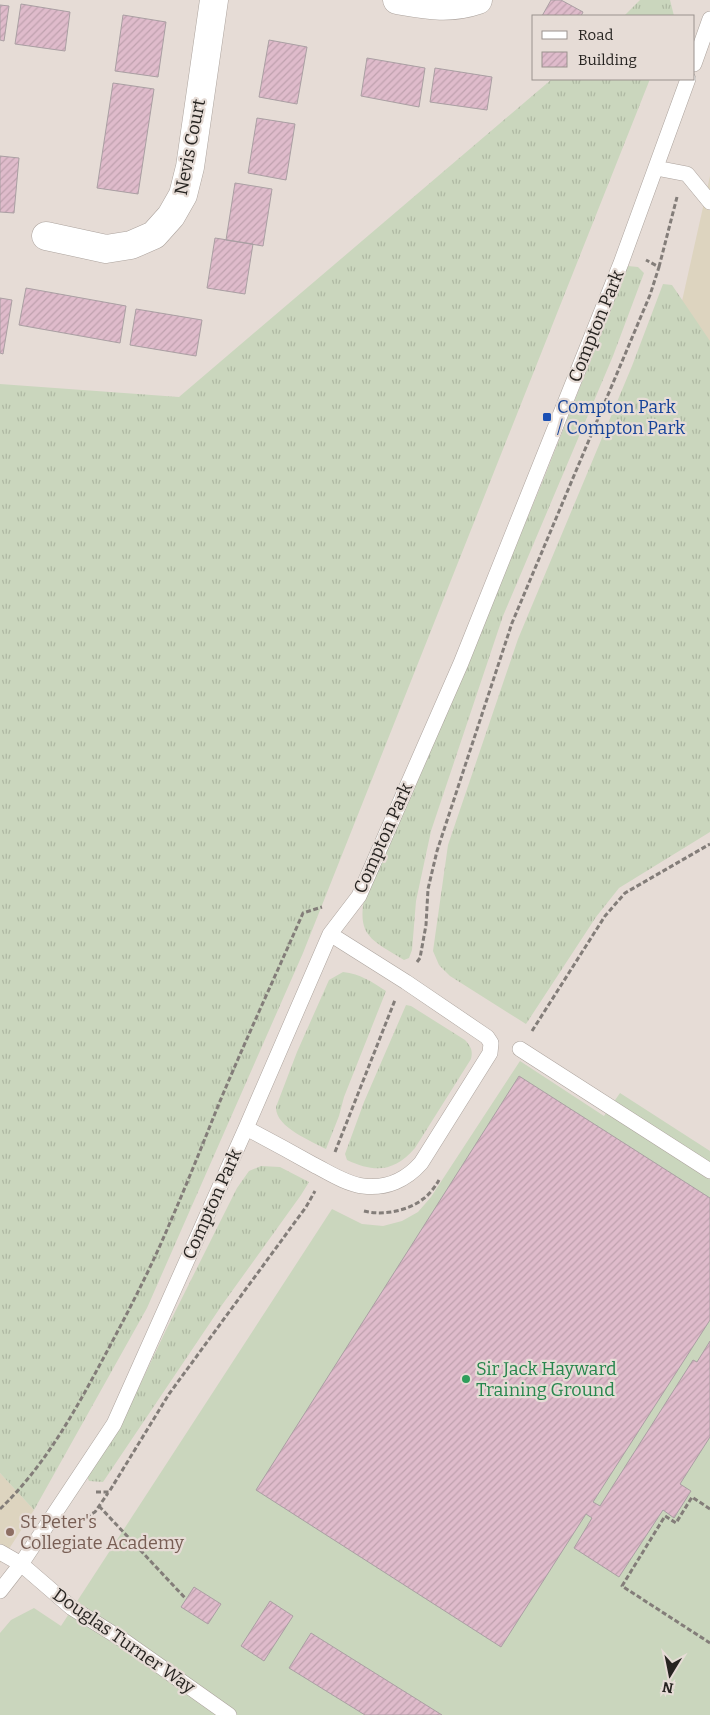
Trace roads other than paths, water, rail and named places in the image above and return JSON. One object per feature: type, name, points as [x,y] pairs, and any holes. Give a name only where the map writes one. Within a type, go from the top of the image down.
[{"type":"street","name":"Nevis Court","points":[[46,236],[106,249],[131,245],[154,235],[171,216],[183,195],[190,166],[214,0]]},
{"type":"street","points":[[396,0],[435,7],[462,6],[478,0]]},
{"type":"lane","points":[[695,61],[710,19]]},
{"type":"lane","name":"Compton Park","points":[[0,1591],[21,1564],[114,1424],[330,934],[359,896],[461,663],[626,250],[688,80]]},
{"type":"lane","points":[[656,168],[687,174],[710,202]]},
{"type":"lane","points":[[246,1128],[326,1171],[353,1183],[362,1186],[379,1186],[394,1183],[411,1174],[421,1164],[490,1053],[491,1043],[487,1037],[406,982],[330,934]]},
{"type":"lane","points":[[520,1049],[710,1171]]},
{"type":"lane","name":"Douglas Turner Way","points":[[0,1552],[21,1564],[72,1608],[123,1640],[229,1715]]},
{"type":"place","name":"Compton Park / Compton Park","points":[[547,417]]},
{"type":"place","name":"Sir Jack Hayward Training Ground","points":[[466,1379]]},
{"type":"place","name":"St Peter's Collegiate Academy","points":[[10,1532]]}]
